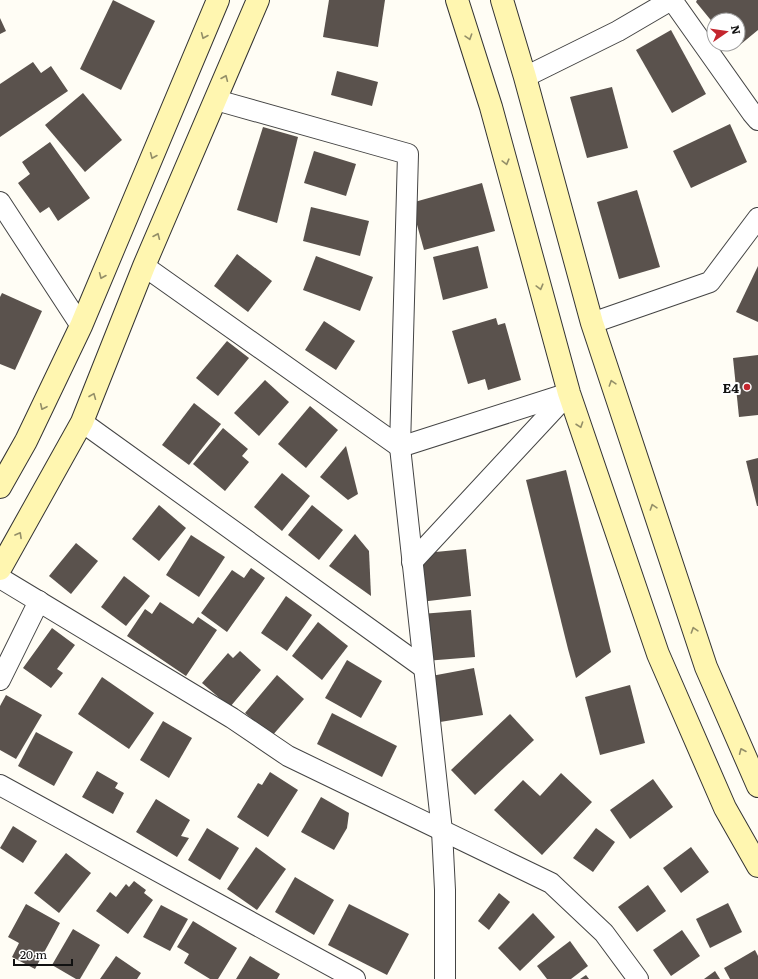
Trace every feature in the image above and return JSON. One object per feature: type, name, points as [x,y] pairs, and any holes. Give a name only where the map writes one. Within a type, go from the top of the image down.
[{"type":"main road","points":[[0,487],[26,441],[81,326],[218,0]]},
{"type":"main road","points":[[0,569],[82,422],[144,266],[258,0]]},
{"type":"main road","points":[[457,0],[491,107],[569,393],[658,654],[725,808],[758,866]]},
{"type":"main road","points":[[502,0],[525,77],[592,324],[706,667],[758,786]]},
{"type":"street","points":[[525,77],[618,31],[672,0],[758,120]]},
{"type":"street","points":[[216,100],[408,154],[400,446],[442,831],[445,890],[446,979]]},
{"type":"street","points":[[0,202],[81,326]]},
{"type":"street","points":[[592,324],[710,282],[758,218]]},
{"type":"street","points":[[144,266],[400,446]]},
{"type":"street","points":[[400,446],[569,393]]},
{"type":"street","points":[[412,562],[569,393]]},
{"type":"street","points":[[82,422],[424,668]]},
{"type":"street","points":[[0,578],[232,718],[288,756],[551,883],[604,933],[638,979]]},
{"type":"street","points":[[0,680],[39,601]]},
{"type":"street","points":[[0,785],[355,979]]},
{"type":"building","points":[[113,0],[155,21],[121,90],[80,69]]},
{"type":"building","points":[[329,0],[385,0],[378,47],[323,37]]},
{"type":"building","points":[[697,0],[758,0],[758,30],[746,40],[746,12],[706,12],[706,14],[696,2]]},
{"type":"building","points":[[0,18],[6,31],[0,34]]},
{"type":"building","points":[[671,30],[706,94],[672,113],[636,50]]},
{"type":"building","points":[[33,62],[41,73],[51,66],[68,91],[0,137],[0,84]]},
{"type":"building","points":[[337,71],[378,82],[372,106],[331,95]]},
{"type":"building","points":[[612,87],[628,148],[587,158],[570,97]]},
{"type":"building","points":[[83,93],[122,140],[85,172],[45,125]]},
{"type":"building","points":[[730,124],[747,162],[691,188],[673,151]]},
{"type":"building","points":[[263,127],[298,137],[277,223],[237,210]]},
{"type":"building","points":[[50,142],[90,198],[58,221],[49,207],[40,213],[18,183],[30,174],[22,162]]},
{"type":"building","points":[[314,151],[356,164],[346,196],[304,183]]},
{"type":"building","points":[[482,183],[495,231],[424,250],[411,203]]},
{"type":"building","points":[[637,190],[660,267],[619,279],[597,202]]},
{"type":"building","points":[[311,207],[369,221],[360,256],[303,241]]},
{"type":"building","points":[[478,246],[488,288],[443,300],[433,257]]},
{"type":"building","points":[[237,254],[272,281],[248,312],[214,286]]},
{"type":"building","points":[[316,256],[373,277],[360,311],[303,290]]},
{"type":"building","points":[[758,266],[758,322],[736,312]]},
{"type":"building","points":[[2,293],[42,311],[15,370],[0,364],[0,297]]},
{"type":"building","points":[[496,318],[498,325],[505,323],[521,380],[488,390],[485,379],[468,384],[452,331]]},
{"type":"building","points":[[324,321],[355,341],[336,370],[305,350]]},
{"type":"building","points":[[227,341],[249,358],[218,396],[196,378]]},
{"type":"building","name":"E4","points":[[758,355],[758,415],[739,417],[733,358]]},
{"type":"building","points":[[265,380],[289,402],[259,436],[234,413]]},
{"type":"building","points":[[194,403],[221,424],[189,465],[162,445]]},
{"type":"building","points":[[310,406],[338,430],[306,468],[278,444]]},
{"type":"building","points":[[223,428],[248,449],[242,456],[249,462],[225,491],[193,464]]},
{"type":"building","points":[[346,446],[358,494],[348,500],[320,477]]},
{"type":"building","points":[[758,458],[758,506],[757,506],[746,461]]},
{"type":"building","points":[[566,470],[611,652],[576,678],[526,480]]},
{"type":"building","points":[[282,473],[310,496],[282,531],[254,507]]},
{"type":"building","points":[[159,505],[186,528],[159,561],[132,539]]},
{"type":"building","points":[[312,505],[343,530],[319,560],[288,535]]},
{"type":"building","points":[[355,534],[369,551],[371,596],[329,566]]},
{"type":"building","points":[[191,535],[225,557],[199,597],[166,575]]},
{"type":"building","points":[[76,543],[98,561],[71,594],[49,576]]},
{"type":"building","points":[[466,549],[471,596],[420,602],[415,554]]},
{"type":"building","points":[[251,568],[265,578],[227,632],[201,613],[232,570],[244,578]]},
{"type":"building","points":[[124,576],[150,596],[126,626],[101,607]]},
{"type":"building","points":[[286,596],[312,615],[287,651],[261,633]]},
{"type":"building","points":[[160,602],[193,624],[198,617],[217,630],[186,676],[127,636],[145,609],[152,614]]},
{"type":"building","points":[[471,610],[475,657],[425,661],[421,614]]},
{"type":"building","points":[[318,622],[348,646],[322,680],[292,656]]},
{"type":"building","points":[[52,628],[75,645],[57,669],[63,673],[51,688],[23,668]]},
{"type":"building","points":[[240,651],[261,670],[230,707],[202,683],[228,653],[233,658]]},
{"type":"building","points":[[347,660],[382,681],[361,718],[325,698]]},
{"type":"building","points":[[474,668],[483,715],[434,723],[426,677]]},
{"type":"building","points":[[277,675],[304,699],[272,736],[245,713]]},
{"type":"building","points":[[102,677],[154,713],[129,749],[78,714]]},
{"type":"building","points":[[630,685],[645,743],[600,755],[585,697]]},
{"type":"building","points":[[6,695],[42,715],[16,759],[0,750],[0,706]]},
{"type":"building","points":[[332,713],[397,746],[382,777],[317,744]]},
{"type":"building","points":[[510,714],[534,740],[475,795],[451,770]]},
{"type":"building","points":[[163,721],[192,738],[169,778],[140,760]]},
{"type":"building","points":[[36,732],[73,752],[54,786],[18,766]]},
{"type":"building","points":[[97,771],[118,783],[115,788],[124,793],[113,814],[82,797]]},
{"type":"building","points":[[270,772],[298,790],[268,837],[237,817],[258,783],[262,785]]},
{"type":"building","points":[[561,773],[592,802],[542,855],[494,810],[523,780],[540,796]]},
{"type":"building","points":[[653,779],[673,807],[630,839],[610,810]]},
{"type":"building","points":[[321,797],[349,813],[347,828],[334,850],[301,832]]},
{"type":"building","points":[[156,799],[190,820],[181,836],[189,838],[177,857],[136,832]]},
{"type":"building","points":[[13,826],[37,841],[23,863],[0,848]]},
{"type":"building","points":[[207,828],[239,848],[220,880],[188,860]]},
{"type":"building","points":[[596,828],[615,842],[593,872],[573,858]]},
{"type":"building","points":[[256,847],[286,869],[257,910],[227,889]]},
{"type":"building","points":[[691,847],[709,872],[681,893],[663,868]]},
{"type":"building","points":[[66,853],[91,873],[59,913],[34,893]]},
{"type":"building","points":[[295,877],[334,900],[314,935],[275,912]]},
{"type":"building","points":[[134,881],[146,890],[144,893],[153,900],[128,934],[96,911],[110,892],[116,897],[126,884],[129,887]]},
{"type":"building","points":[[648,885],[666,911],[637,932],[618,907]]},
{"type":"building","points":[[499,893],[510,902],[489,930],[478,921]]},
{"type":"building","points":[[728,903],[742,932],[710,948],[696,919]]},
{"type":"building","points":[[26,904],[60,923],[35,969],[12,957],[19,943],[8,937]]},
{"type":"building","points":[[349,904],[409,934],[387,975],[328,945]]},
{"type":"building","points":[[161,905],[188,919],[170,951],[143,937]]},
{"type":"building","points":[[533,913],[555,937],[520,971],[498,948]]},
{"type":"building","points":[[193,921],[237,948],[218,979],[210,979],[184,963],[189,954],[177,947]]},
{"type":"building","points":[[73,929],[100,945],[80,979],[76,979],[52,965]]},
{"type":"building","points":[[682,930],[700,956],[671,976],[653,950]]},
{"type":"building","points":[[570,941],[588,966],[571,979],[547,979],[537,966]]},
{"type":"building","points":[[755,950],[758,956],[758,979],[730,979],[724,968]]},
{"type":"building","points":[[116,956],[141,973],[137,979],[100,979]]},
{"type":"building","points":[[250,956],[280,974],[277,979],[236,979]]},
{"type":"building","points":[[715,971],[720,979],[704,979]]},
{"type":"building","points":[[586,975],[589,979],[580,979]]},
{"type":"place","name":"E4","points":[[747,387]]}]
